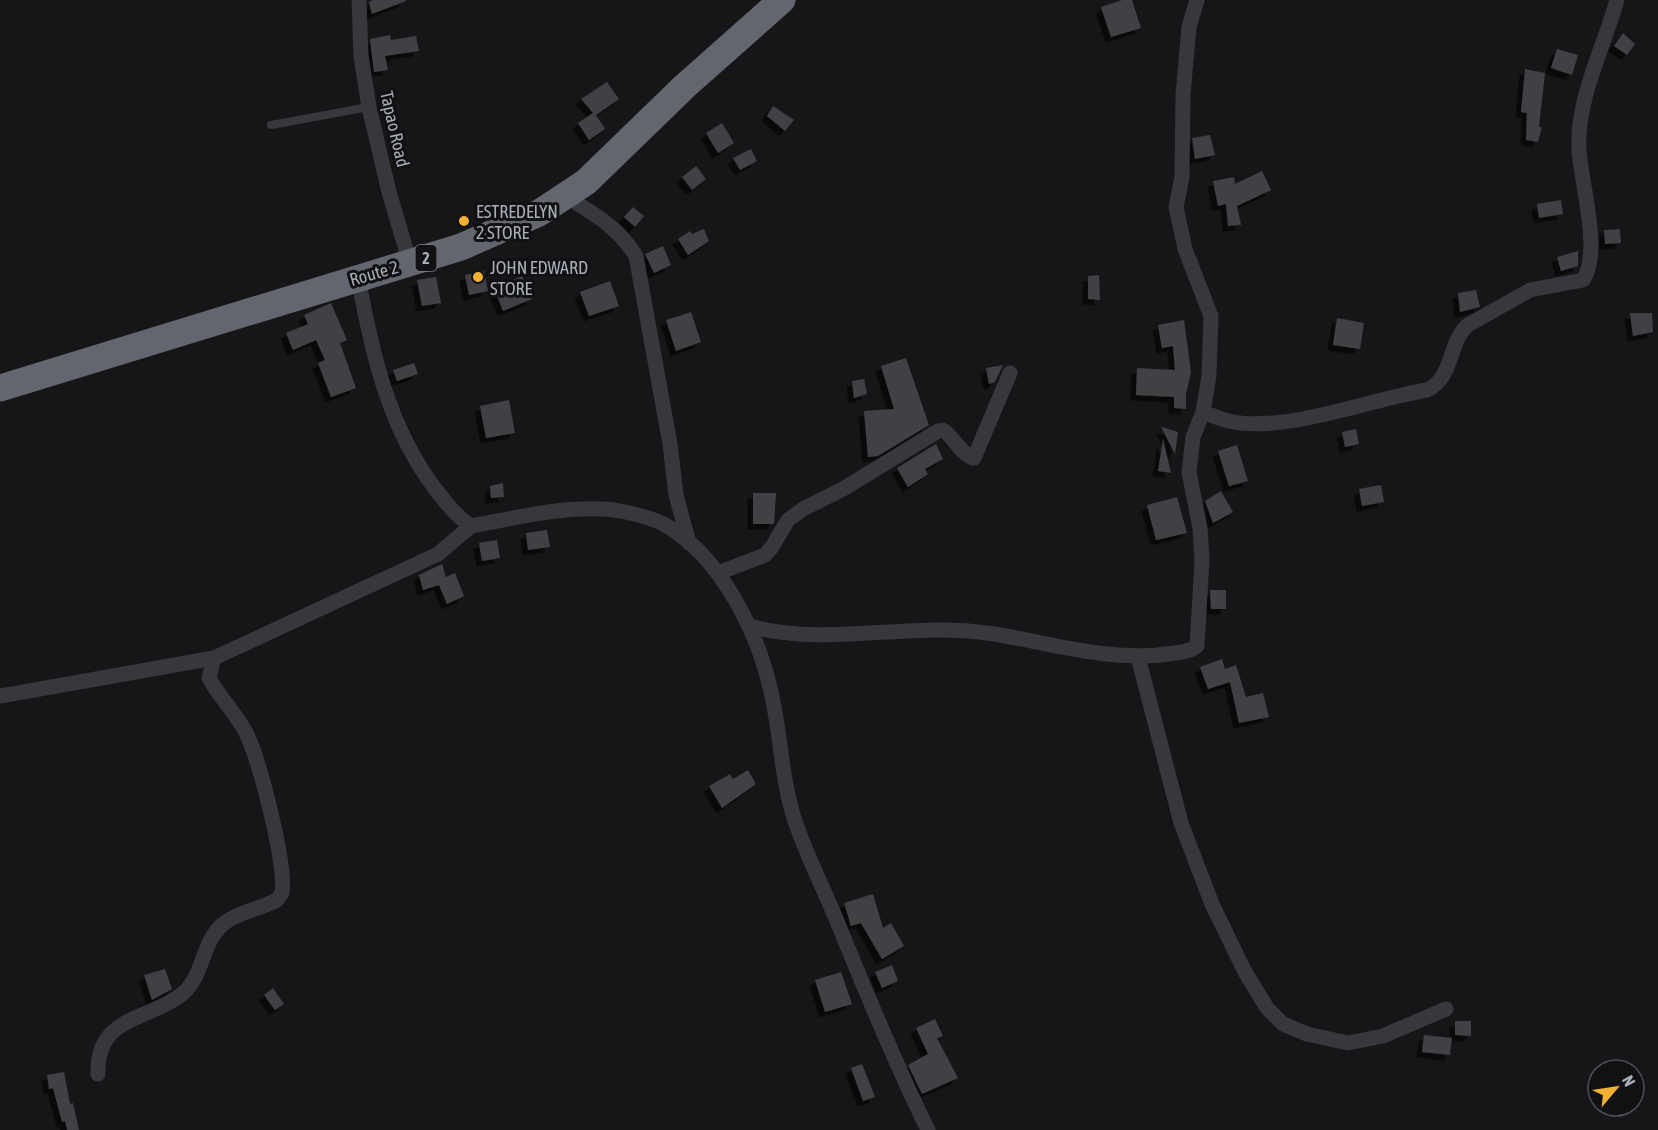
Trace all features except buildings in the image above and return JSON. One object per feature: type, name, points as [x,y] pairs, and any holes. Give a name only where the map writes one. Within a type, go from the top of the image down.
[{"type":"highway","name":"Route 2","points":[[0,388],[410,263],[496,233],[539,213],[565,196],[617,154],[685,86],[782,0]]},
{"type":"street","name":"Tapao Road","points":[[359,0],[361,56],[369,107],[389,192],[410,263]]},
{"type":"street","points":[[749,626],[776,633],[811,636],[930,628],[982,632],[1104,656],[1138,657],[1193,649],[1198,643],[1202,560],[1200,528],[1189,472],[1193,437],[1203,412],[1209,376],[1211,316],[1185,249],[1176,207],[1182,177],[1183,94],[1189,27],[1197,0]]},
{"type":"street","points":[[1203,412],[1229,422],[1251,424],[1304,419],[1427,390],[1443,377],[1461,330],[1468,324],[1530,290],[1583,280],[1590,271],[1591,250],[1579,148],[1587,88],[1617,0]]},
{"type":"street","points":[[565,196],[612,225],[625,237],[636,256],[666,422],[676,495],[689,543]]},
{"type":"street","points":[[358,277],[372,351],[395,420],[423,472],[457,516],[471,526]]},
{"type":"street","points":[[718,573],[765,555],[788,520],[803,508],[843,489],[939,431],[946,432],[954,438],[964,453],[974,458],[1010,372]]},
{"type":"street","points":[[0,696],[214,658],[438,554],[471,526],[527,515],[606,510],[665,525],[689,543],[718,573],[749,626],[771,691],[785,785],[795,821],[876,1018],[928,1130]]},
{"type":"street","points":[[1138,657],[1181,822],[1212,904],[1245,972],[1267,1008],[1283,1024],[1307,1034],[1348,1043],[1383,1036],[1446,1009]]},
{"type":"street","points":[[98,1074],[98,1059],[107,1037],[136,1016],[180,996],[197,975],[207,946],[221,925],[264,907],[277,900],[282,893],[274,827],[259,770],[245,732],[209,678],[209,669],[214,658]]},
{"type":"lane","points":[[271,125],[369,107]]},
{"type":"place","name":"ESTREDELYN 2 STORE","points":[[464,221]]},
{"type":"place","name":"JOHN EDWARD STORE","points":[[478,277]]}]
